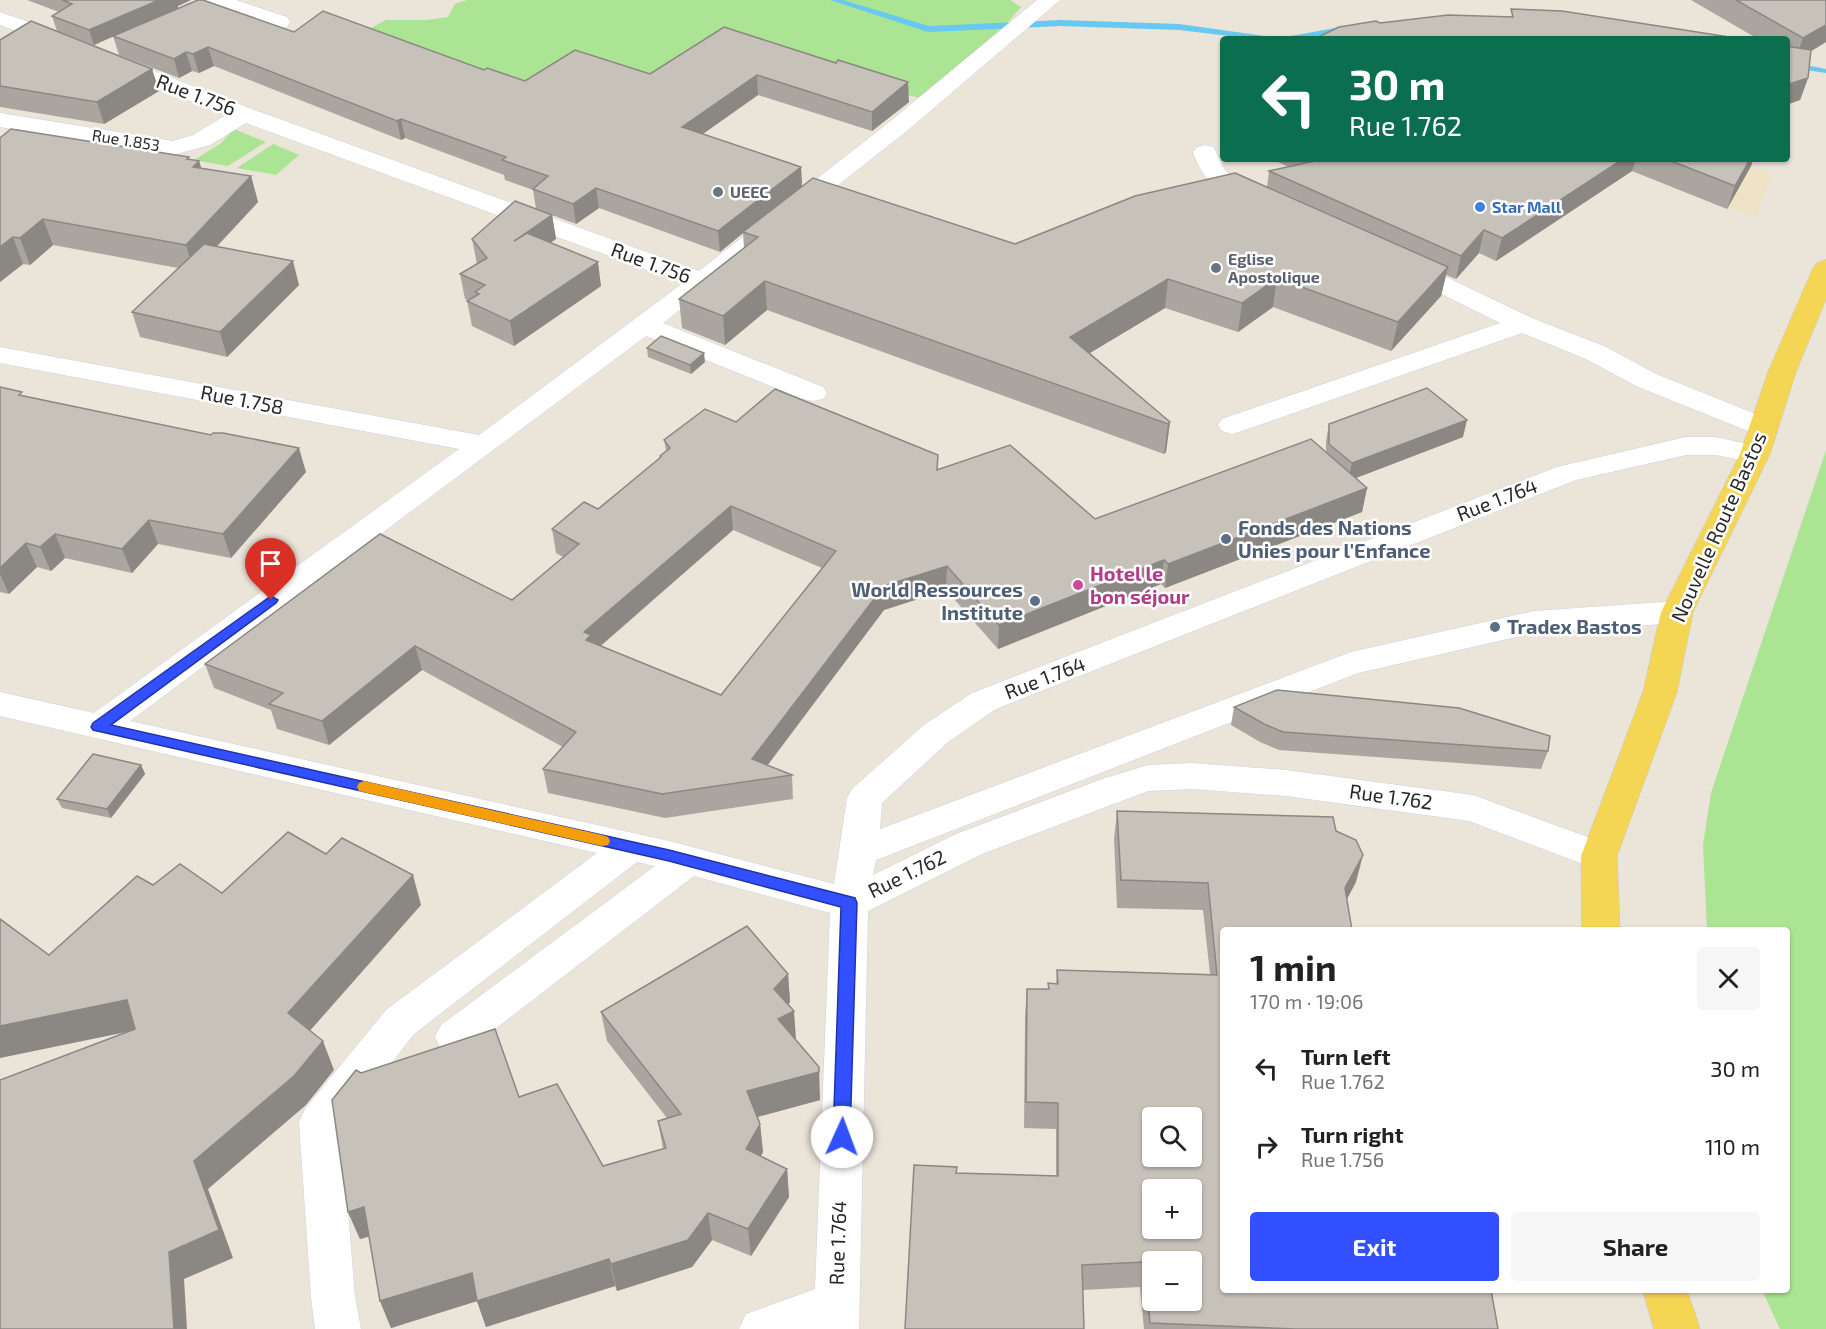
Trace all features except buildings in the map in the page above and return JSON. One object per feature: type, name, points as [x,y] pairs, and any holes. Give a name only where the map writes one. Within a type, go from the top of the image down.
[{"type":"main road","name":"Nouvelle Route Bastos","points":[[1601,927],[1599,856],[1660,692],[1677,612],[1759,440],[1782,372],[1826,268]]},
{"type":"main road","points":[[1666,1293],[1677,1329]]},
{"type":"street","points":[[702,281],[900,125],[1050,0]]},
{"type":"street","points":[[154,28],[204,6],[221,2],[279,22]]},
{"type":"street","name":"Rue 1.756","points":[[0,18],[244,114],[702,281]]},
{"type":"street","points":[[89,53],[124,42]]},
{"type":"street","name":"Rue 1.853","points":[[0,120],[173,148],[189,147],[200,142],[244,114]]},
{"type":"street","points":[[1205,152],[1209,166],[1231,190],[1273,208]]},
{"type":"street","points":[[1377,254],[1523,324],[1596,353],[1759,440]]},
{"type":"street","name":"Rue 1.756","points":[[98,727],[484,445],[702,281]]},
{"type":"street","points":[[1232,425],[1523,324]]},
{"type":"street","points":[[643,325],[813,393]]},
{"type":"street","name":"Rue 1.758","points":[[0,355],[484,445]]},
{"type":"street","name":"Rue 1.764","points":[[836,1316],[849,903],[859,852],[865,798],[940,729],[960,714],[984,701],[1567,472],[1686,446],[1716,446],[1759,440]]},
{"type":"street","points":[[859,852],[1351,663],[1534,622],[1677,612]]},
{"type":"street","name":"Rue 1.762","points":[[0,704],[631,847],[849,903],[969,844],[1148,777],[1192,776],[1286,783],[1473,808],[1599,856]]},
{"type":"street","points":[[338,1329],[333,1297],[320,1122],[400,1022],[631,847]]},
{"type":"street","points":[[455,1037],[687,861]]},
{"type":"street","points":[[762,1329],[836,1316]]},
{"type":"shaded area","points":[[1610,162],[1754,162],[1751,167],[1773,173],[1755,216],[1715,204]]},
{"type":"green space","points":[[467,0],[1010,0],[1021,7],[978,57],[919,98],[826,72],[675,75],[529,96],[356,36],[386,20],[426,20],[448,17],[455,4]]},
{"type":"green space","points":[[234,129],[266,142],[228,166],[194,160],[220,144]]},
{"type":"green space","points":[[273,144],[299,155],[276,175],[237,168]]},
{"type":"green space","points":[[1826,450],[1826,1329],[1780,1329],[1763,1293],[1790,1293],[1790,927],[1707,927],[1703,845],[1711,793]]},
{"type":"waterway","points":[[834,0],[928,29],[1061,23],[1179,27],[1252,36]]},
{"type":"waterway","points":[[1302,36],[1346,29]]},
{"type":"waterway","points":[[1790,65],[1823,71]]},
{"type":"slow traffic","points":[[364,787],[602,841]]},
{"type":"place","name":"UEEC","points":[[718,192]]},
{"type":"place","name":"Star Mall","points":[[1480,207]]},
{"type":"place","name":"Eglise Apostolique","points":[[1216,268]]},
{"type":"place","name":"Fonds des Nations Unies pour l'Enfance","points":[[1226,539]]},
{"type":"place","name":"Hotel le bon séjour","points":[[1078,585]]},
{"type":"place","name":"World Ressources Institute","points":[[1035,601]]},
{"type":"place","name":"Tradex Bastos","points":[[1495,627]]},
{"type":"route","points":[[271,600],[98,727],[669,855],[849,903],[842,1137]]}]
